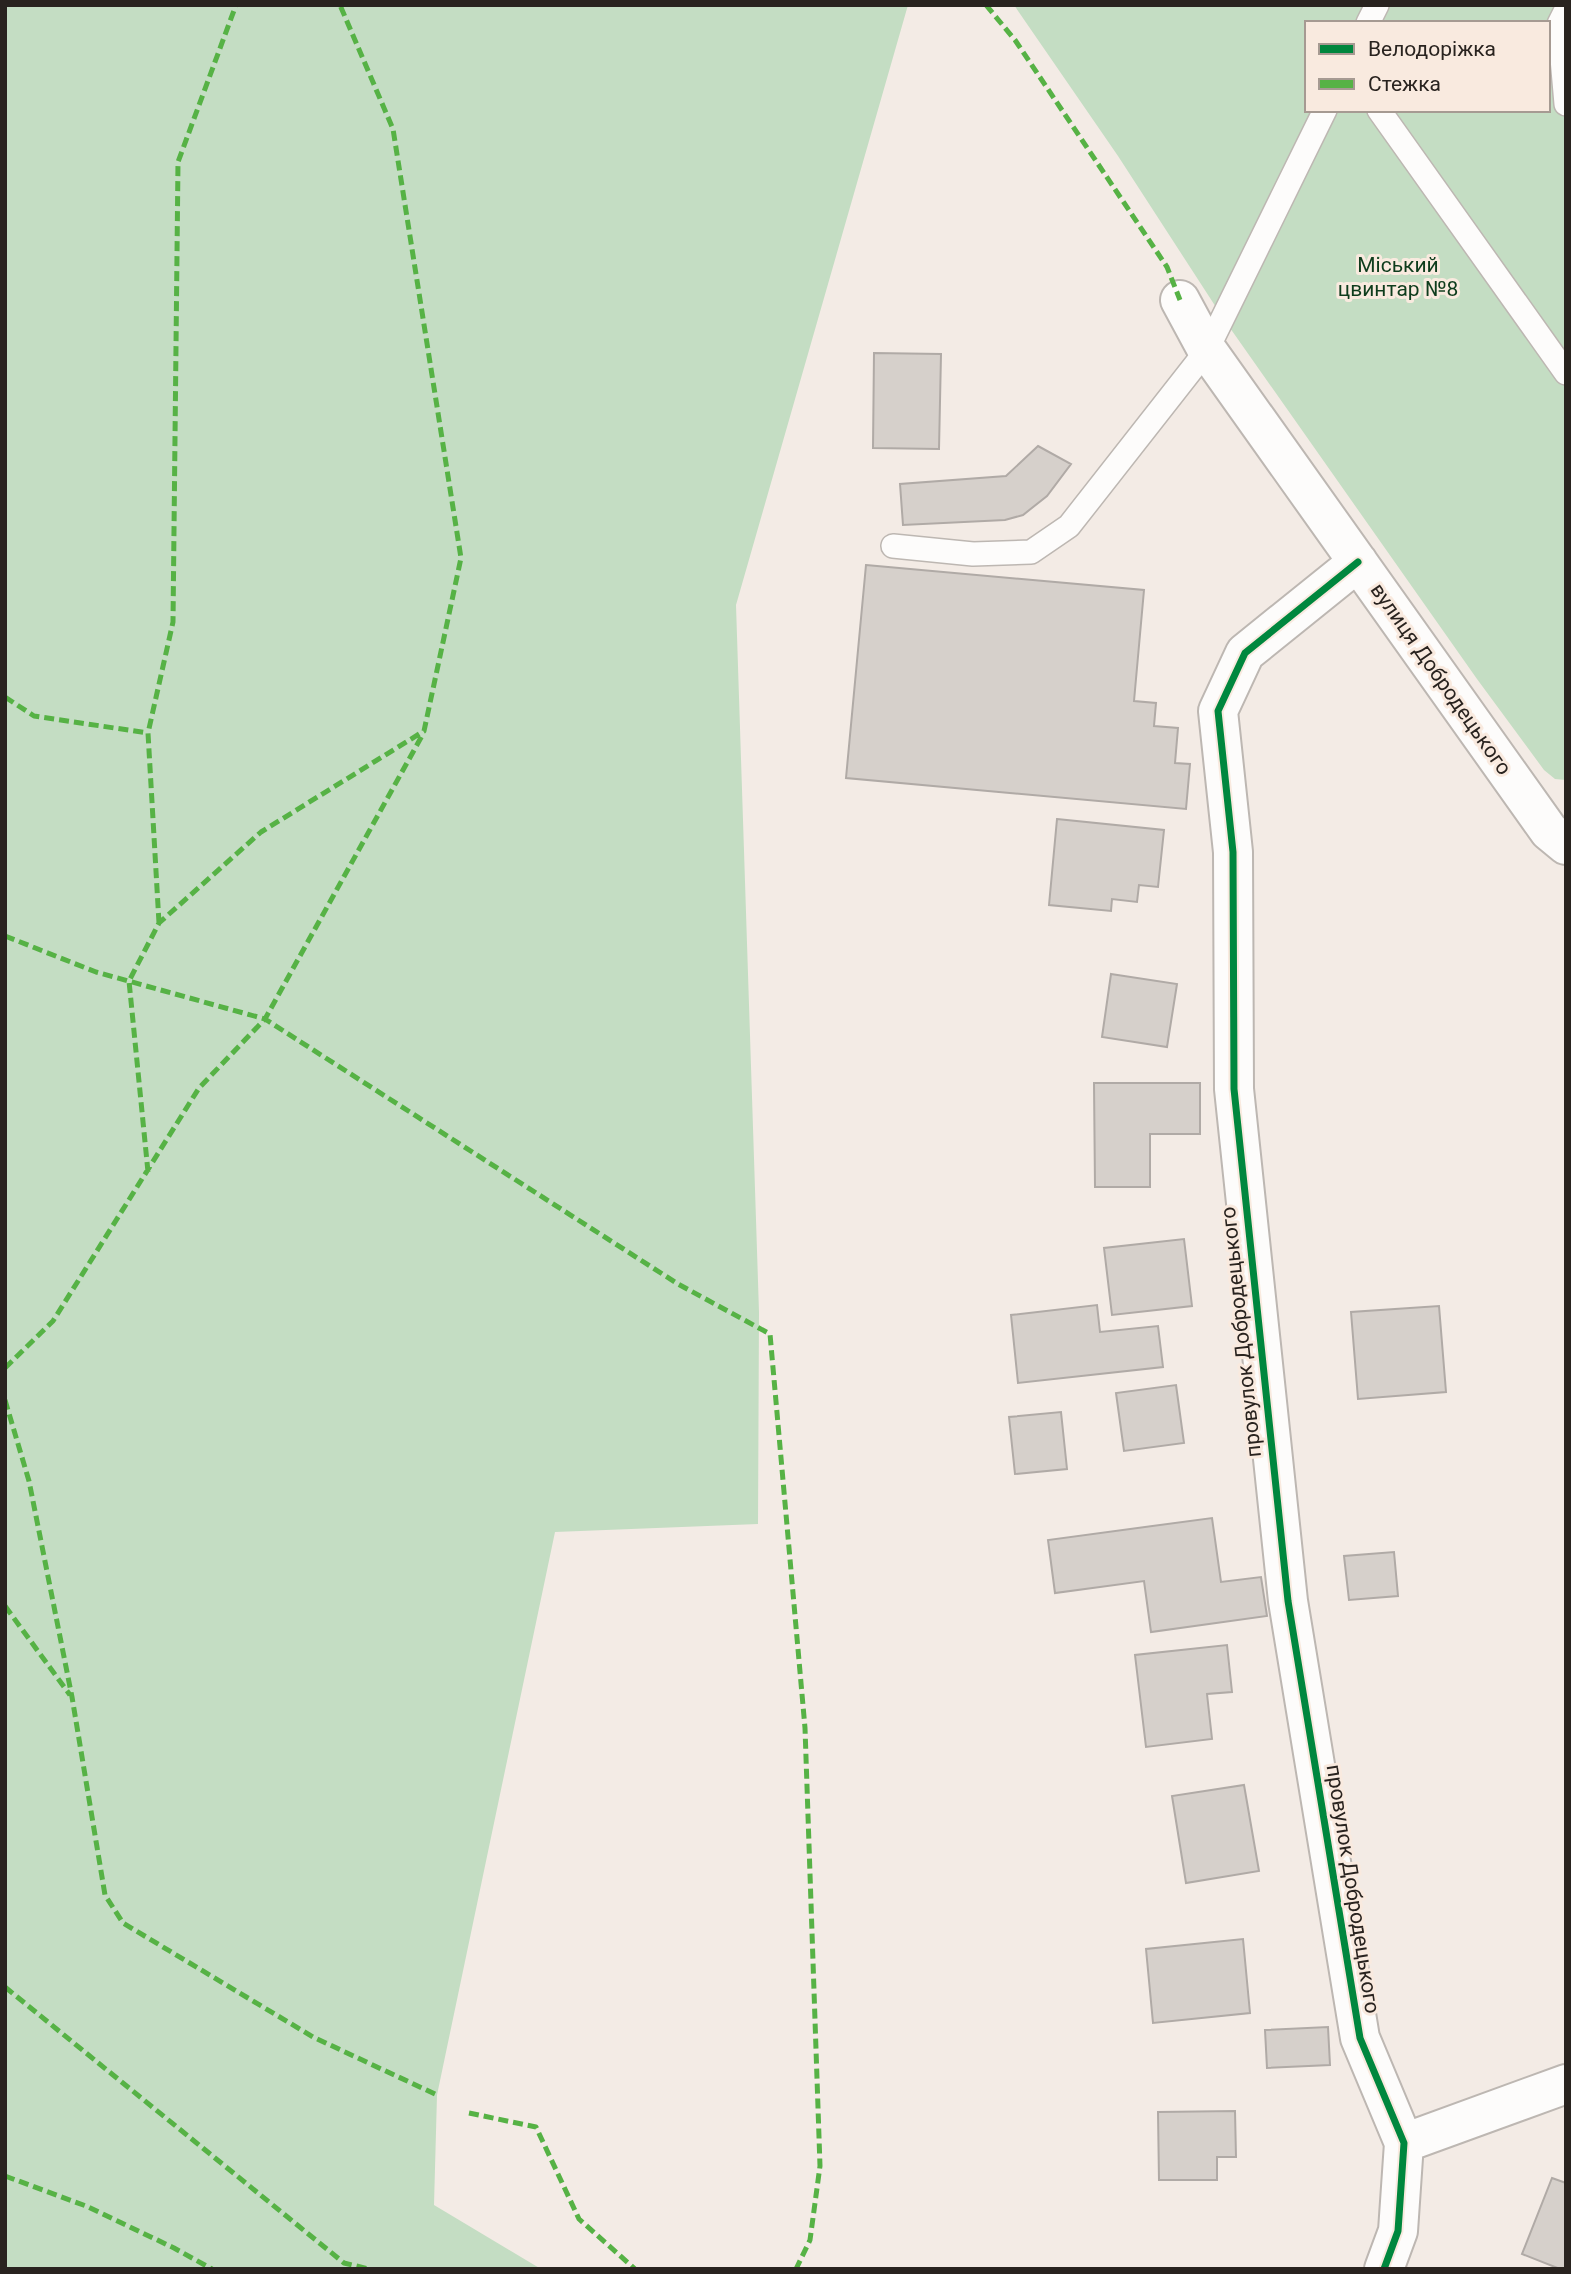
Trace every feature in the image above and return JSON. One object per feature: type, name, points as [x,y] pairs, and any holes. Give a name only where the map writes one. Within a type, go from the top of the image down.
[{"type":"street","name":"вулиця Добродецького","points":[[1181,300],[1207,350],[1358,562],[1560,831]]},
{"type":"street","name":"провулок Добродецького","points":[[1358,562],[1245,653],[1218,711],[1233,852],[1234,1089],[1288,1601],[1360,2038],[1404,2143]]},
{"type":"street","points":[[1384,2269],[1398,2231],[1404,2143],[1566,2084]]},
{"type":"lane","points":[[1369,21],[1377,5]]},
{"type":"lane","points":[[1566,10],[1559,24],[1566,104]]},
{"type":"lane","points":[[893,546],[973,554],[1031,552],[1069,526],[1207,350],[1324,112]]},
{"type":"lane","points":[[1380,112],[1566,373]]},
{"type":"green space","points":[[5,5],[908,5],[736,605],[759,1312],[758,1524],[555,1532],[437,2095],[434,2205],[541,2269],[5,2269]]},
{"type":"green space","name":"Міський цвинтар №8","points":[[1014,5],[1566,5],[1566,780],[1555,779],[1544,770],[1223,318],[1118,156]]},
{"type":"building","points":[[874,353],[941,354],[939,449],[873,448]]},
{"type":"building","points":[[1038,446],[1071,464],[1047,496],[1023,515],[1005,520],[903,525],[900,484],[1006,476]]},
{"type":"building","points":[[866,565],[1144,590],[1134,701],[1156,703],[1154,726],[1178,728],[1175,763],[1190,764],[1186,809],[846,778]]},
{"type":"building","points":[[1057,819],[1164,830],[1158,887],[1139,885],[1137,902],[1112,899],[1111,911],[1049,905]]},
{"type":"building","points":[[1111,974],[1177,984],[1167,1047],[1102,1037]]},
{"type":"building","points":[[1094,1083],[1200,1083],[1200,1134],[1150,1134],[1150,1187],[1095,1187]]},
{"type":"building","points":[[1184,1239],[1192,1306],[1112,1315],[1104,1248]]},
{"type":"building","points":[[1097,1305],[1100,1332],[1158,1326],[1163,1367],[1018,1383],[1011,1315]]},
{"type":"building","points":[[1439,1306],[1446,1392],[1358,1399],[1351,1312]]},
{"type":"building","points":[[1176,1385],[1184,1443],[1124,1451],[1116,1393]]},
{"type":"building","points":[[1061,1412],[1067,1469],[1015,1474],[1009,1417]]},
{"type":"building","points":[[1212,1518],[1221,1582],[1261,1577],[1267,1616],[1151,1632],[1144,1581],[1055,1593],[1048,1540]]},
{"type":"building","points":[[1394,1552],[1398,1596],[1349,1600],[1344,1556]]},
{"type":"building","points":[[1227,1645],[1232,1692],[1207,1694],[1212,1739],[1146,1747],[1135,1655]]},
{"type":"building","points":[[1244,1785],[1259,1871],[1186,1883],[1172,1796]]},
{"type":"building","points":[[1243,1939],[1250,2013],[1153,2023],[1146,1949]]},
{"type":"building","points":[[1328,2027],[1330,2065],[1267,2068],[1265,2030]]},
{"type":"building","points":[[1235,2111],[1236,2157],[1217,2157],[1217,2180],[1159,2180],[1158,2112]]},
{"type":"building","points":[[1552,2178],[1566,2183],[1566,2269],[1522,2254]]},
{"type":"marked path","points":[[159,923],[148,733],[173,622],[178,162],[236,5]]},
{"type":"marked path","points":[[148,1172],[129,981],[159,923],[261,832],[424,731],[461,558],[393,129],[340,5]]},
{"type":"marked path","points":[[986,5],[1015,40],[1167,267],[1180,300]]},
{"type":"marked path","points":[[5,697],[34,716],[148,733]]},
{"type":"marked path","points":[[5,1368],[53,1321],[199,1088],[265,1019],[423,734]]},
{"type":"marked path","points":[[5,936],[96,972],[265,1019],[678,1284],[770,1334],[805,1728],[820,2166],[810,2240],[796,2269]]},
{"type":"marked path","points":[[5,1400],[29,1481],[72,1697],[105,1895],[123,1923],[313,2037],[437,2095]]},
{"type":"marked path","points":[[5,1606],[70,1695]]},
{"type":"marked path","points":[[5,1987],[344,2263],[369,2269]]},
{"type":"marked path","points":[[469,2113],[536,2127],[579,2219],[635,2269]]},
{"type":"marked path","points":[[5,2176],[86,2206],[212,2269]]},
{"type":"cycle path","points":[[1358,562],[1245,653],[1218,711],[1233,852],[1234,1089],[1288,1601],[1360,2038],[1404,2143],[1398,2231],[1384,2269]]}]
